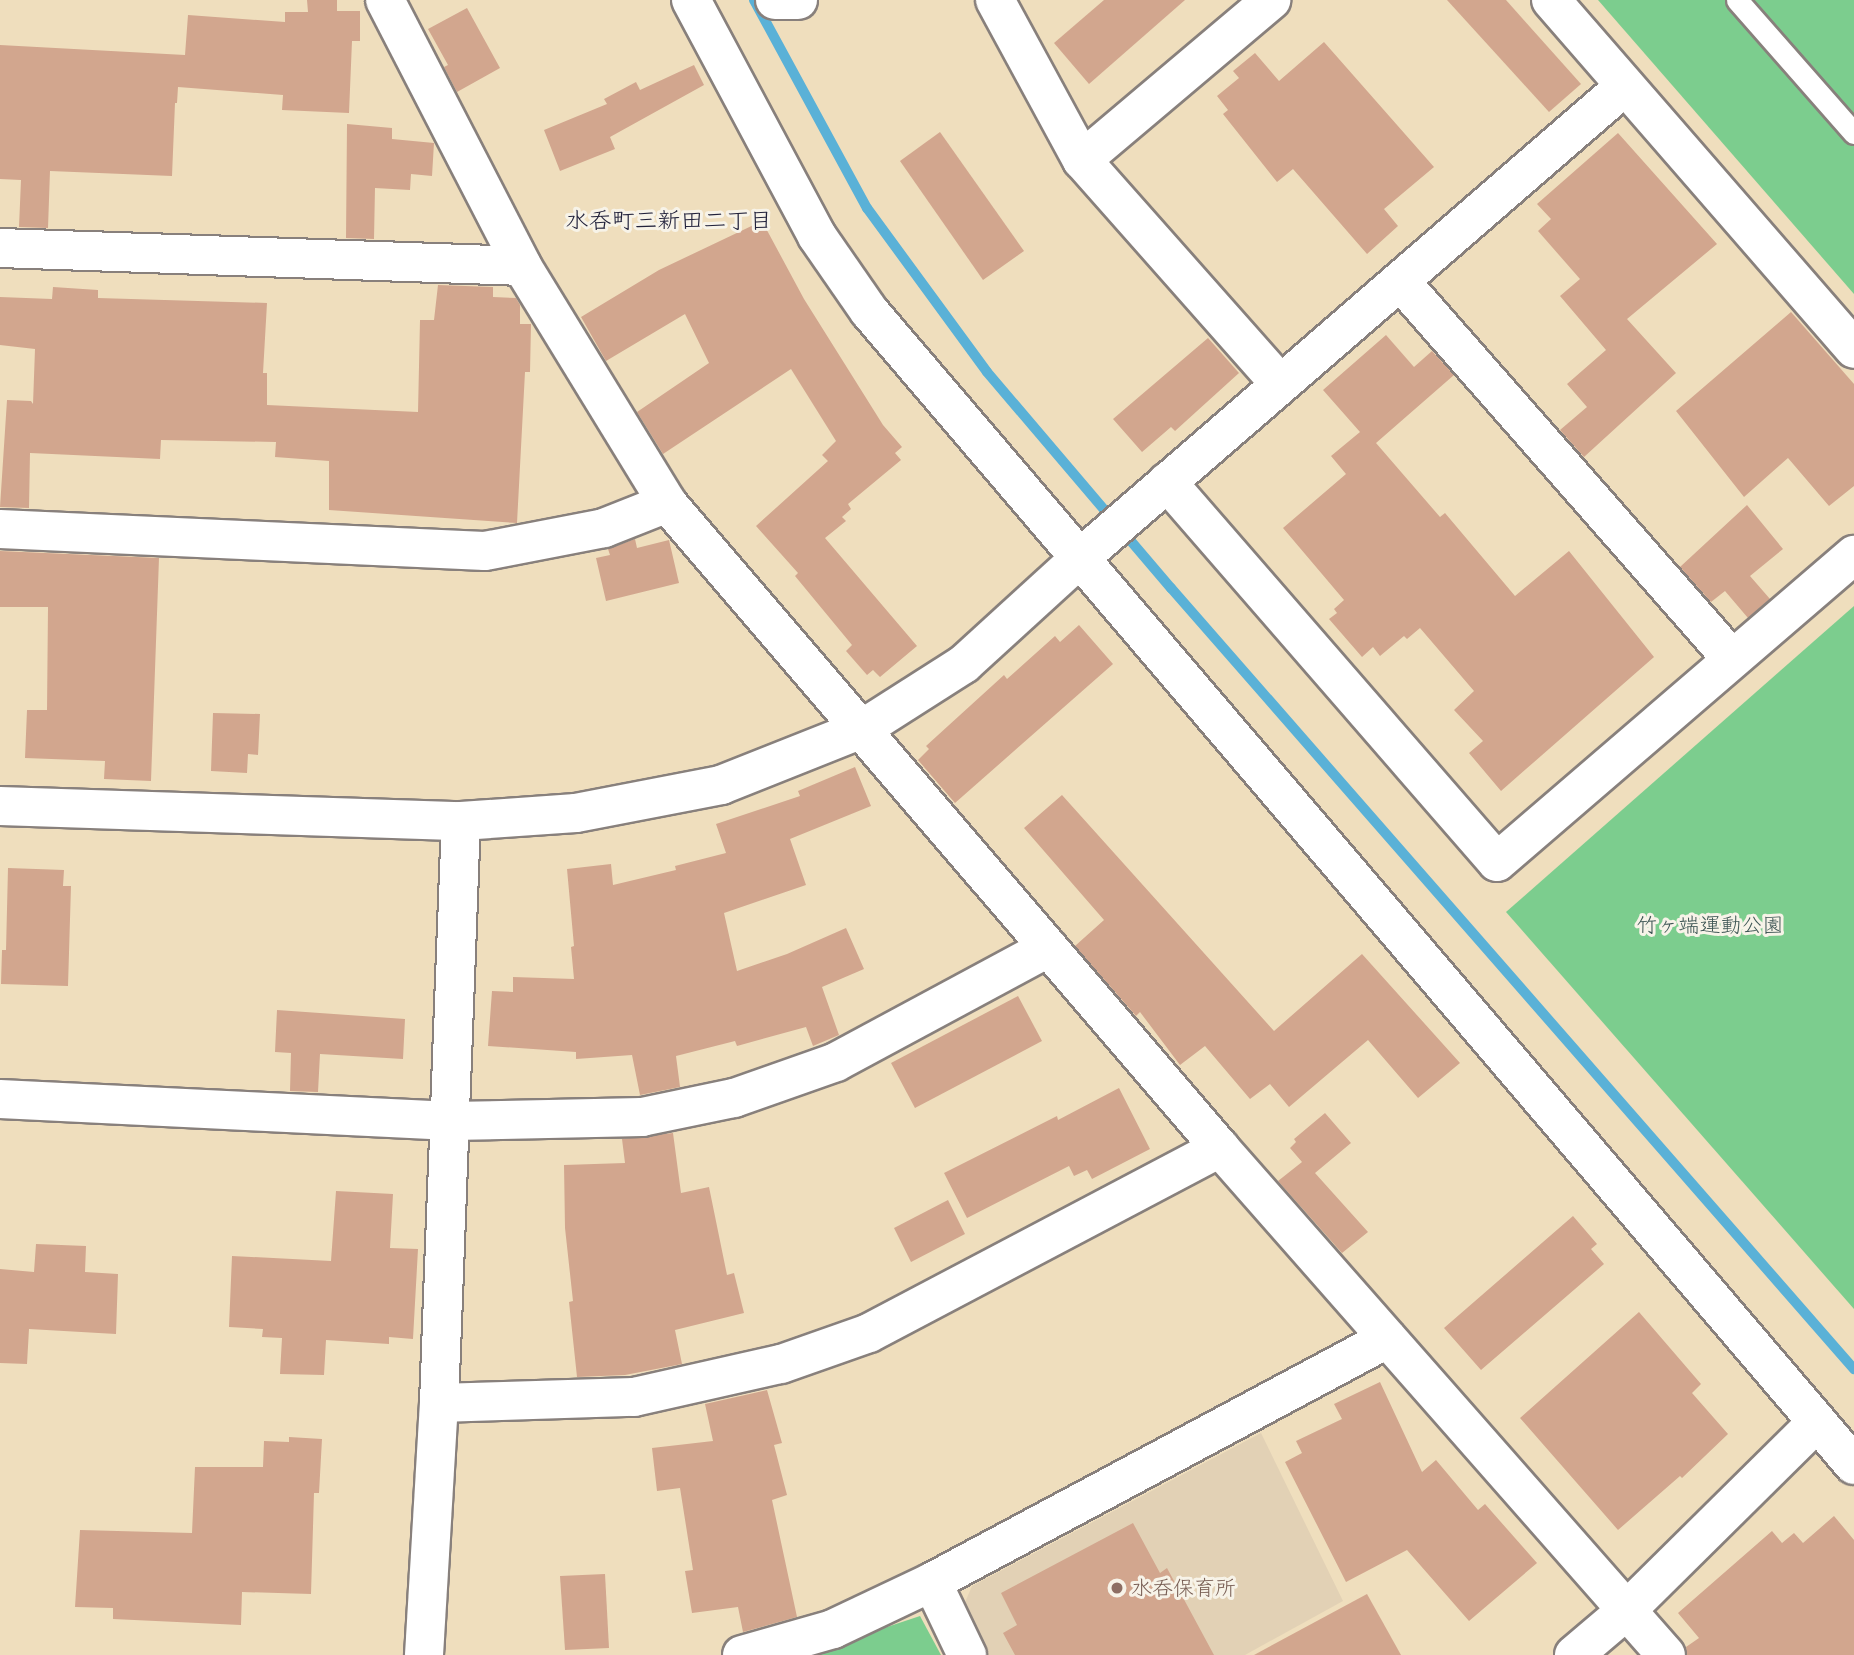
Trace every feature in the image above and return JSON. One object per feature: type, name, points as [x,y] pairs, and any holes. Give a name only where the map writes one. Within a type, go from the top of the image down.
[{"type":"street","points":[[385,0],[522,266],[667,503],[1220,1148],[1666,1655]]},
{"type":"street","points":[[691,0],[817,236],[869,311],[1091,549],[1816,1423],[1854,1465]]},
{"type":"street","points":[[775,0],[798,0]]},
{"type":"street","points":[[995,0],[1082,160],[1280,384]]},
{"type":"street","points":[[1082,160],[1271,0]]},
{"type":"street","points":[[1551,0],[1854,349]]},
{"type":"street","points":[[0,806],[461,821],[576,813],[721,785],[862,729],[964,664],[1155,493],[1625,86]]},
{"type":"street","points":[[0,248],[522,266]]},
{"type":"street","points":[[1400,281],[1732,659]]},
{"type":"street","points":[[1155,493],[1497,862],[1854,555]]},
{"type":"street","points":[[0,529],[485,551],[604,528],[667,503]]},
{"type":"street","points":[[424,1655],[439,1403],[461,821]]},
{"type":"street","points":[[0,1099],[451,1121],[642,1117],[734,1098],[836,1062],[1048,948]]},
{"type":"street","points":[[439,1403],[634,1397],[781,1364],[869,1333],[1220,1148]]},
{"type":"street","points":[[742,1655],[833,1629],[932,1582],[1387,1339]]},
{"type":"street","points":[[1574,1655],[1627,1610],[1816,1423]]},
{"type":"street","points":[[932,1582],[967,1655]]},
{"type":"lane","points":[[1737,0],[1854,133]]},
{"type":"shaded area","points":[[1261,1433],[1343,1601],[1245,1655],[987,1655],[963,1607],[972,1586]]},
{"type":"green space","points":[[1598,0],[1854,0],[1854,294]]},
{"type":"green space","name":"竹ヶ端運動公園","points":[[1854,606],[1854,1309],[1506,912]]},
{"type":"green space","points":[[920,1616],[941,1655],[803,1655]]},
{"type":"building","points":[[307,0],[337,0],[337,11],[360,11],[360,41],[352,41],[349,113],[282,110],[283,95],[178,87],[172,176],[50,171],[48,228],[19,227],[21,180],[0,179],[0,45],[185,55],[188,15],[285,22],[285,12],[308,12]]},
{"type":"building","points":[[1104,0],[1185,0],[1089,84],[1054,43]]},
{"type":"building","points":[[1447,0],[1506,0],[1581,84],[1549,112]]},
{"type":"building","points":[[467,8],[500,68],[457,92],[444,67],[448,65],[428,29]]},
{"type":"building","points":[[1324,42],[1434,167],[1384,209],[1398,226],[1367,254],[1293,169],[1277,182],[1223,114],[1228,110],[1217,96],[1239,78],[1233,71],[1255,53],[1279,81]]},
{"type":"building","points":[[694,65],[704,85],[610,137],[615,149],[560,171],[544,130],[607,104],[604,99],[636,82],[640,90]]},
{"type":"building","points":[[347,124],[392,128],[392,139],[434,143],[432,176],[411,174],[410,190],[375,188],[374,239],[346,238]]},
{"type":"building","points":[[940,132],[1024,251],[983,280],[900,161]]},
{"type":"building","points":[[1618,133],[1717,244],[1627,319],[1676,373],[1584,457],[1560,430],[1587,407],[1567,384],[1606,350],[1560,296],[1580,279],[1538,231],[1551,219],[1537,204]]},
{"type":"building","points":[[762,221],[804,299],[883,425],[902,447],[895,453],[901,460],[848,504],[851,509],[842,517],[846,521],[825,538],[917,646],[880,677],[873,670],[867,675],[846,651],[852,645],[795,576],[798,573],[756,526],[828,461],[822,455],[836,441],[791,369],[663,454],[637,412],[709,363],[685,314],[606,361],[581,317],[659,270]]},
{"type":"building","points":[[438,285],[493,287],[493,297],[516,298],[520,305],[520,324],[531,324],[530,372],[525,372],[517,523],[329,510],[329,461],[275,457],[276,442],[161,440],[160,459],[30,453],[29,508],[0,507],[7,400],[31,401],[33,404],[35,349],[0,345],[0,297],[52,299],[53,287],[98,290],[98,298],[267,303],[263,373],[267,373],[267,405],[418,412],[420,320],[434,320]]},
{"type":"building","points":[[1791,312],[1854,384],[1854,486],[1829,506],[1788,458],[1744,497],[1676,411]]},
{"type":"building","points":[[1386,335],[1414,367],[1432,351],[1454,375],[1376,443],[1440,517],[1445,513],[1515,596],[1569,551],[1654,657],[1501,791],[1469,753],[1483,741],[1454,710],[1474,691],[1420,628],[1407,639],[1404,636],[1380,656],[1373,647],[1362,657],[1329,619],[1337,613],[1334,609],[1344,600],[1283,528],[1346,474],[1331,456],[1360,432],[1323,390]]},
{"type":"building","points":[[1208,338],[1239,373],[1175,431],[1171,427],[1142,452],[1113,419]]},
{"type":"building","points":[[1747,505],[1783,549],[1750,576],[1770,599],[1748,618],[1725,591],[1711,602],[1680,567]]},
{"type":"building","points":[[635,539],[637,548],[669,540],[679,583],[606,601],[596,558],[610,555],[608,549]]},
{"type":"building","points":[[0,551],[159,558],[151,781],[104,779],[105,761],[25,758],[27,710],[47,710],[48,607],[0,607]]},
{"type":"building","points":[[1079,625],[1113,664],[955,803],[918,760],[929,749],[926,746],[1004,675],[1007,679],[1055,636],[1060,642]]},
{"type":"building","points":[[213,713],[260,714],[258,755],[248,754],[247,773],[211,771]]},
{"type":"building","points":[[855,767],[871,806],[790,839],[806,885],[724,913],[737,971],[787,954],[846,928],[864,969],[822,987],[839,1035],[813,1046],[806,1027],[737,1046],[735,1041],[676,1056],[680,1087],[640,1095],[632,1055],[576,1059],[576,1052],[488,1046],[492,991],[513,992],[513,977],[574,979],[567,869],[611,864],[613,885],[676,870],[675,866],[726,853],[716,824],[800,796],[798,791]]},
{"type":"building","points":[[1062,795],[1274,1031],[1362,954],[1460,1063],[1418,1098],[1368,1040],[1289,1107],[1270,1084],[1250,1099],[1205,1046],[1180,1065],[1140,1012],[1136,1016],[1075,946],[1104,920],[1024,828]]},
{"type":"building","points":[[8,868],[64,870],[63,886],[71,886],[68,986],[1,984],[2,950],[6,950]]},
{"type":"building","points":[[1018,996],[1042,1041],[915,1108],[891,1063]]},
{"type":"building","points":[[277,1010],[405,1019],[403,1059],[320,1054],[318,1092],[290,1091],[291,1053],[275,1052]]},
{"type":"building","points":[[1119,1088],[1150,1149],[1092,1179],[1087,1170],[1074,1176],[1069,1166],[967,1218],[944,1173],[1057,1116],[1058,1120]]},
{"type":"building","points":[[1325,1113],[1351,1143],[1315,1173],[1368,1232],[1342,1253],[1278,1181],[1302,1162],[1290,1148],[1296,1142],[1294,1139]]},
{"type":"building","points":[[673,1133],[681,1193],[709,1187],[727,1275],[734,1273],[744,1313],[675,1330],[682,1364],[625,1375],[577,1377],[569,1302],[573,1301],[565,1228],[564,1165],[625,1163],[622,1139]]},
{"type":"building","points":[[336,1191],[393,1194],[390,1248],[418,1249],[413,1339],[389,1337],[389,1344],[326,1340],[324,1375],[280,1374],[282,1338],[262,1337],[263,1329],[229,1327],[232,1256],[331,1261]]},
{"type":"building","points":[[948,1200],[965,1234],[911,1262],[894,1228]]},
{"type":"building","points":[[1573,1216],[1597,1244],[1591,1249],[1604,1264],[1481,1370],[1444,1328]]},
{"type":"building","points":[[36,1244],[86,1246],[85,1272],[118,1274],[116,1334],[29,1329],[27,1364],[0,1363],[0,1269],[34,1272]]},
{"type":"building","points":[[1639,1312],[1701,1384],[1692,1393],[1728,1434],[1682,1478],[1680,1476],[1618,1530],[1520,1418]]},
{"type":"building","points":[[1380,1382],[1422,1472],[1436,1460],[1478,1510],[1485,1504],[1537,1563],[1469,1621],[1407,1550],[1346,1582],[1285,1462],[1302,1453],[1296,1441],[1342,1419],[1334,1404]]},
{"type":"building","points":[[767,1390],[782,1443],[774,1445],[787,1495],[772,1500],[797,1617],[743,1632],[738,1607],[692,1613],[685,1571],[693,1570],[680,1488],[657,1491],[652,1448],[713,1441],[705,1404]]},
{"type":"building","points":[[289,1437],[322,1439],[319,1493],[314,1493],[311,1594],[242,1592],[241,1625],[113,1619],[113,1608],[75,1607],[80,1530],[192,1533],[195,1467],[263,1467],[264,1441],[289,1442]]},
{"type":"building","points":[[1834,1516],[1854,1540],[1854,1655],[1687,1655],[1686,1647],[1699,1638],[1678,1613],[1772,1531],[1782,1543],[1794,1533],[1803,1543]]},
{"type":"building","points":[[1133,1523],[1160,1573],[1167,1568],[1214,1655],[1015,1655],[1003,1633],[1017,1625],[1001,1593]]},
{"type":"building","points":[[605,1574],[609,1648],[565,1650],[560,1576]]},
{"type":"building","points":[[1367,1594],[1401,1655],[1254,1655]]},
{"type":"waterway","points":[[754,0],[867,208],[987,372],[1171,588],[1854,1369]]},
{"type":"place","name":"水呑保育所","points":[[1117,1588]]},
{"type":"district","name":"水呑町三新田二丁目","points":[[669,221]]}]
